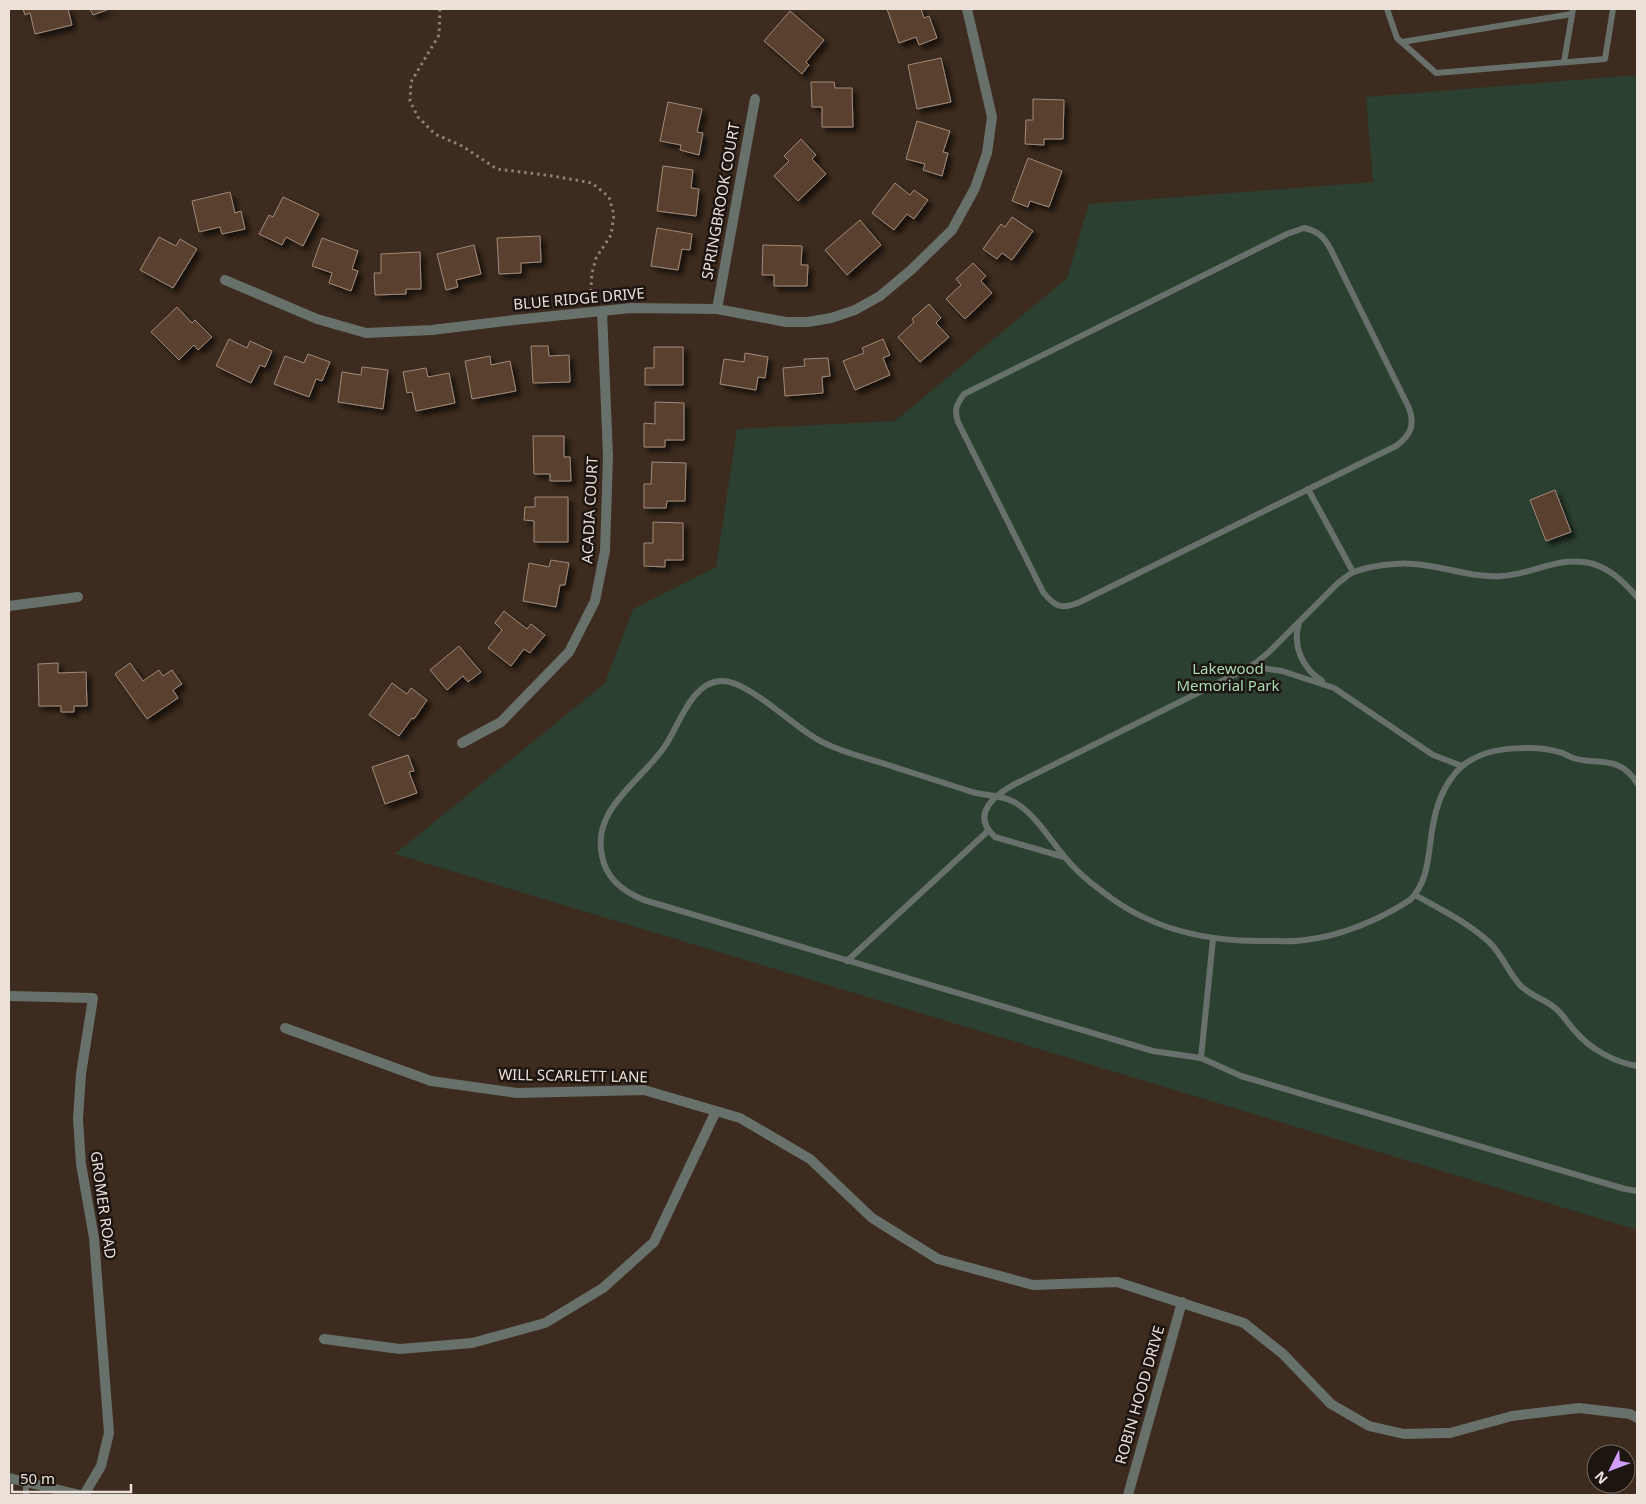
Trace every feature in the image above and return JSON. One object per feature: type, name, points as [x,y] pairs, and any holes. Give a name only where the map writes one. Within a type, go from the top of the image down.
[{"type":"street","name":"BLUE RIDGE DRIVE","points":[[225,280],[317,319],[366,332],[432,330],[631,308],[717,309],[786,322],[808,322],[831,318],[855,310],[880,296],[911,270],[952,230],[975,188],[987,153],[992,117],[967,9]]},
{"type":"street","name":"SPRINGBROOK COURT","points":[[717,309],[755,99]]},
{"type":"street","name":"ACADIA COURT","points":[[462,743],[501,722],[569,652],[595,601],[606,551],[608,456],[602,311]]},
{"type":"street","points":[[9,606],[78,597]]},
{"type":"street","name":"GROMER ROAD","points":[[9,996],[92,998],[81,1074],[78,1119],[82,1164],[94,1238],[109,1433],[101,1466],[84,1495]]},
{"type":"street","name":"WILL SCARLETT LANE","points":[[285,1028],[431,1081],[518,1093],[644,1090],[740,1118],[810,1159],[872,1218],[938,1260],[1032,1285],[1117,1282],[1244,1323],[1283,1354],[1331,1404],[1370,1426],[1404,1434],[1450,1433],[1512,1416],[1578,1408],[1630,1414],[1637,1418]]},
{"type":"street","points":[[324,1339],[400,1349],[472,1343],[545,1322],[603,1288],[654,1242],[716,1111]]},
{"type":"street","name":"ROBIN HOOD DRIVE","points":[[1128,1495],[1182,1302]]},
{"type":"street","points":[[9,1478],[80,1495]]},
{"type":"lane","points":[[1387,9],[1397,38],[1436,73],[1605,58],[1613,9]]},
{"type":"lane","points":[[1402,42],[1572,12],[1564,62]]},
{"type":"lane","points":[[1304,228],[1320,233],[1330,248],[1409,408],[1412,424],[1410,433],[1396,446],[1308,489],[1080,602],[1065,607],[1059,606],[1054,604],[1043,592],[958,422],[955,406],[964,394],[1287,234],[1304,228]]},
{"type":"lane","points":[[1308,489],[1353,572]]},
{"type":"lane","points":[[1064,857],[1039,848],[1004,841],[988,831],[984,824],[984,814],[995,797],[1017,782],[1246,669],[1269,652],[1338,583],[1353,572],[1376,567],[1413,564],[1474,576],[1504,576],[1519,574],[1549,565],[1584,562],[1598,565],[1609,571],[1619,578],[1637,597]]},
{"type":"lane","points":[[1300,620],[1296,632],[1300,657],[1317,678],[1433,754],[1462,766]]},
{"type":"lane","points":[[1246,669],[1262,668],[1282,671],[1334,688]]},
{"type":"lane","points":[[1637,783],[1625,769],[1616,764],[1573,758],[1544,749],[1526,748],[1498,751],[1474,758],[1462,766],[1444,790],[1436,808],[1424,879],[1415,895],[1400,906],[1371,921],[1324,936],[1304,940],[1213,939],[1174,930],[1145,918],[1104,893],[1064,857],[1030,814],[1016,802],[1003,797],[995,797],[963,789],[829,745],[803,731],[760,698],[733,683],[723,681],[714,682],[698,690],[666,744],[650,765],[614,804],[603,825],[600,840],[603,864],[610,876],[625,890],[644,900],[1154,1051],[1201,1058],[1240,1076],[1637,1191]]},
{"type":"lane","points":[[847,960],[988,831]]},
{"type":"lane","points":[[1415,895],[1478,932],[1501,956],[1520,985],[1532,995],[1554,1006],[1577,1034],[1593,1047],[1612,1059],[1637,1066]]},
{"type":"lane","points":[[1201,1058],[1213,939]]},
{"type":"lane","points":[[26,1481],[26,1495]]},
{"type":"path","points":[[440,9],[440,36],[411,82],[410,101],[418,117],[435,134],[462,146],[497,169],[592,183],[608,197],[614,215],[611,235],[596,258],[592,273],[590,312]]},
{"type":"green space","name":"Lakewood Memorial Park","points":[[1637,75],[1637,1230],[395,854],[605,683],[633,609],[716,567],[737,429],[895,421],[1067,278],[1089,204],[1373,182],[1366,97]]},
{"type":"building","points":[[23,9],[68,9],[72,25],[35,34],[30,13],[25,15]]},
{"type":"building","points":[[90,9],[109,9],[93,15]]},
{"type":"building","points":[[887,9],[921,9],[924,18],[929,16],[937,38],[919,45],[916,37],[899,43]]},
{"type":"building","points":[[790,11],[824,40],[806,62],[809,65],[802,74],[764,41]]},
{"type":"building","points":[[941,58],[951,102],[917,109],[908,65]]},
{"type":"building","points":[[811,82],[834,82],[835,88],[852,88],[853,127],[822,127],[822,107],[812,107]]},
{"type":"building","points":[[1033,99],[1064,100],[1063,139],[1044,139],[1044,145],[1025,144],[1026,120],[1033,120]]},
{"type":"building","points":[[668,102],[702,109],[697,132],[703,133],[699,155],[680,150],[681,145],[660,141]]},
{"type":"building","points":[[917,121],[950,131],[943,152],[948,153],[942,176],[923,170],[925,164],[906,159]]},
{"type":"building","points":[[801,139],[816,155],[812,159],[826,174],[798,201],[774,176],[789,161],[784,156]]},
{"type":"building","points":[[1028,158],[1062,171],[1049,207],[1030,201],[1028,207],[1012,201]]},
{"type":"building","points":[[663,166],[693,170],[691,188],[699,189],[696,216],[657,211]]},
{"type":"building","points":[[895,183],[910,195],[914,190],[928,200],[914,219],[907,214],[894,230],[872,213]]},
{"type":"building","points":[[230,192],[235,213],[241,211],[245,229],[222,234],[220,227],[199,232],[192,201]]},
{"type":"building","points":[[283,197],[319,214],[303,246],[286,237],[282,245],[259,234],[269,215],[273,217]]},
{"type":"building","points":[[1012,217],[1033,231],[1012,260],[1002,253],[997,259],[983,249],[1001,224],[1005,227]]},
{"type":"building","points":[[860,220],[881,245],[847,275],[825,250]]},
{"type":"building","points":[[657,228],[692,234],[690,250],[682,249],[678,270],[651,266]]},
{"type":"building","points":[[540,236],[541,262],[521,263],[521,273],[499,274],[497,238]]},
{"type":"building","points":[[159,237],[176,246],[180,239],[197,249],[173,288],[140,270]]},
{"type":"building","points":[[322,238],[358,251],[352,269],[358,271],[351,291],[329,283],[332,273],[312,266]]},
{"type":"building","points":[[474,245],[481,274],[456,280],[458,287],[446,290],[437,254]]},
{"type":"building","points":[[763,245],[802,246],[801,265],[808,265],[807,286],[774,286],[774,275],[762,275]]},
{"type":"building","points":[[420,252],[421,289],[406,289],[406,294],[375,295],[374,273],[381,273],[381,254]]},
{"type":"building","points":[[973,263],[986,276],[981,281],[992,293],[965,319],[946,299],[961,285],[956,279]]},
{"type":"building","points":[[929,304],[941,318],[936,323],[949,337],[920,362],[898,337],[914,322],[912,319]]},
{"type":"building","points":[[177,307],[192,323],[195,320],[212,337],[198,350],[194,345],[179,360],[151,332]]},
{"type":"building","points":[[229,339],[247,348],[250,341],[272,351],[265,367],[260,365],[251,383],[216,366]]},
{"type":"building","points":[[883,339],[890,355],[883,358],[890,375],[855,390],[843,361],[864,353],[862,348]]},
{"type":"building","points":[[531,346],[548,346],[549,356],[569,355],[570,382],[533,383]]},
{"type":"building","points":[[654,347],[683,347],[683,385],[645,385],[645,368],[654,368]]},
{"type":"building","points":[[745,353],[768,357],[765,378],[758,377],[756,390],[720,384],[724,359],[744,362]]},
{"type":"building","points":[[308,354],[330,362],[322,381],[316,379],[309,397],[274,384],[285,356],[304,363]]},
{"type":"building","points":[[490,356],[491,365],[510,361],[516,391],[472,399],[465,361]]},
{"type":"building","points":[[828,358],[830,376],[822,377],[823,393],[785,396],[783,368],[805,366],[804,359]]},
{"type":"building","points":[[362,367],[388,370],[383,409],[338,402],[342,372],[361,375]]},
{"type":"building","points":[[426,368],[428,377],[449,373],[455,403],[416,411],[412,392],[407,393],[403,372]]},
{"type":"building","points":[[655,402],[684,403],[684,440],[665,440],[665,447],[644,447],[644,423],[655,424]]},
{"type":"building","points":[[533,436],[564,436],[564,457],[570,457],[571,481],[550,481],[550,474],[534,474]]},
{"type":"building","points":[[652,462],[686,463],[685,501],[667,501],[666,508],[644,508],[644,484],[651,484]]},
{"type":"building","points":[[1555,490],[1571,532],[1546,541],[1530,500]]},
{"type":"building","points":[[535,497],[568,497],[568,542],[534,542],[534,521],[524,520],[525,507],[535,507]]},
{"type":"building","points":[[653,522],[683,523],[683,560],[665,560],[665,567],[644,566],[644,543],[653,543]]},
{"type":"building","points":[[551,560],[569,563],[565,585],[560,585],[556,607],[523,601],[529,563],[549,567]]},
{"type":"building","points":[[504,611],[527,629],[531,624],[545,635],[530,653],[524,649],[511,666],[488,648],[502,630],[495,623]]},
{"type":"building","points":[[459,646],[481,672],[468,682],[463,676],[447,690],[430,670]]},
{"type":"building","points":[[58,663],[58,673],[86,672],[87,706],[74,706],[74,712],[61,712],[61,706],[39,706],[38,664]]},
{"type":"building","points":[[130,663],[143,681],[159,670],[163,676],[172,670],[182,684],[173,690],[178,698],[147,719],[115,674]]},
{"type":"building","points":[[392,683],[407,694],[411,688],[427,700],[399,736],[369,715]]},
{"type":"building","points":[[408,755],[414,771],[409,772],[417,793],[385,804],[372,767]]}]
